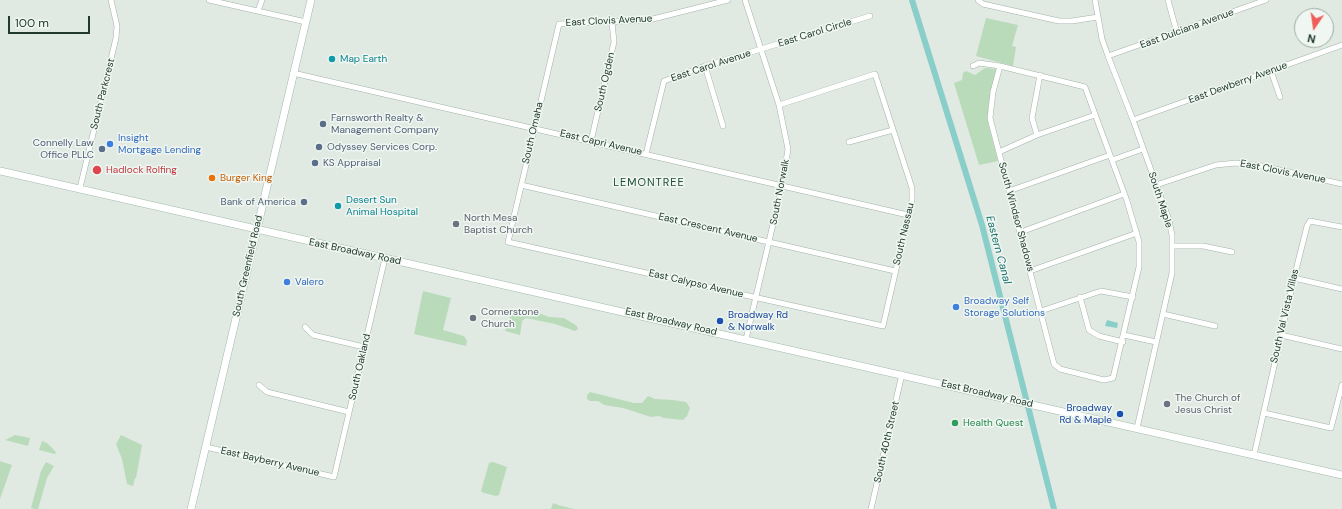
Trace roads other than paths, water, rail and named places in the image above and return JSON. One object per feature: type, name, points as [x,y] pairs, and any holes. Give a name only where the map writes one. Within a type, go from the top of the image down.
[{"type":"main road","name":"South Greenfield Road","points":[[191,509],[311,0]]},
{"type":"main road","name":"East Broadway Road","points":[[0,171],[80,188],[256,230],[902,374],[1342,475]]},
{"type":"street","name":"South Parkcrest","points":[[80,188],[116,38],[117,26],[111,0]]},
{"type":"street","points":[[209,0],[306,22]]},
{"type":"street","points":[[258,11],[262,0]]},
{"type":"street","name":"East Clovis Avenue","points":[[559,24],[649,20],[728,0]]},
{"type":"street","name":"South Norwalk","points":[[745,0],[779,105],[788,149],[770,242],[746,339]]},
{"type":"street","points":[[978,0],[983,4],[1059,21],[1072,21],[1098,16]]},
{"type":"street","name":"South Maple","points":[[1096,0],[1098,16],[1108,56],[1169,220],[1172,246],[1172,273],[1137,428]]},
{"type":"street","points":[[1168,0],[1177,33]]},
{"type":"street","name":"East Dulciana Avenue","points":[[1108,56],[1177,33],[1266,0]]},
{"type":"street","name":"East Carol Circle","points":[[760,50],[870,16]]},
{"type":"street","name":"South Ogden","points":[[591,141],[614,42],[612,22]]},
{"type":"street","name":"South Omaha","points":[[508,242],[559,24]]},
{"type":"street","name":"East Dewberry Avenue","points":[[1133,120],[1342,45]]},
{"type":"street","name":"East Carol Avenue","points":[[646,154],[664,81],[705,66],[760,50]]},
{"type":"street","points":[[972,66],[979,63],[1000,66],[1085,87],[1140,242],[1140,253],[1133,297],[1123,342],[1099,336],[1089,330],[1080,297]]},
{"type":"street","points":[[705,66],[723,126]]},
{"type":"street","name":"South Windsor Shadows","points":[[1000,66],[993,92],[990,118],[1021,232],[1054,364],[1057,367],[1104,380],[1113,378],[1123,342]]},
{"type":"street","points":[[1271,71],[1280,97]]},
{"type":"street","name":"East Capri Avenue","points":[[293,73],[908,215]]},
{"type":"street","name":"South Nassau","points":[[779,105],[875,74],[912,188],[912,200],[883,326]]},
{"type":"street","points":[[1038,135],[1032,118],[1040,75]]},
{"type":"street","points":[[999,152],[1038,135],[1095,115]]},
{"type":"street","points":[[849,142],[893,130]]},
{"type":"street","points":[[1009,191],[1143,149]]},
{"type":"street","name":"East Clovis Avenue","points":[[1156,185],[1209,167],[1236,163],[1262,166],[1342,184]]},
{"type":"street","name":"East Crescent Avenue","points":[[521,185],[895,271]]},
{"type":"street","points":[[1021,232],[1124,194]]},
{"type":"street","name":"South Val Vista Villas","points":[[1254,455],[1294,278],[1310,221],[1342,227]]},
{"type":"street","points":[[1030,271],[1137,233]]},
{"type":"street","name":"East Calypso Avenue","points":[[508,242],[883,326]]},
{"type":"street","points":[[1172,246],[1203,246],[1232,252]]},
{"type":"street","name":"South Oakland","points":[[334,476],[385,258]]},
{"type":"street","points":[[1294,278],[1342,289]]},
{"type":"street","points":[[1041,311],[1102,291],[1133,297]]},
{"type":"street","points":[[1163,314],[1215,326]]},
{"type":"street","points":[[305,327],[313,335],[364,347]]},
{"type":"street","points":[[1124,335],[1156,342]]},
{"type":"street","points":[[1281,335],[1342,349]]},
{"type":"street","name":"South 40th Street","points":[[871,509],[902,374]]},
{"type":"street","points":[[259,385],[267,392],[349,412]]},
{"type":"street","points":[[1264,413],[1331,428],[1342,385]]},
{"type":"street","name":"East Bayberry Avenue","points":[[206,447],[334,476]]},
{"type":"water","points":[[1107,320],[1118,323],[1117,328],[1105,326]]},
{"type":"waterway","name":"Eastern Canal","points":[[912,0],[982,225],[1054,509]]},
{"type":"place","name":"Map Earth","points":[[332,59]]},
{"type":"place","name":"Farnsworth Realty & Management Company","points":[[323,124]]},
{"type":"place","name":"Insight Mortgage Lending","points":[[110,144]]},
{"type":"place","name":"Odyssey Services Corp.","points":[[319,147]]},
{"type":"place","name":"Connelly Law Office PLLC","points":[[102,149]]},
{"type":"place","name":"KS Appraisal","points":[[315,163]]},
{"type":"place","name":"Hadlock Rolfing","points":[[97,170]]},
{"type":"place","name":"Burger King","points":[[212,178]]},
{"type":"place","name":"Bank of America","points":[[304,202]]},
{"type":"place","name":"Desert Sun Animal Hospital","points":[[338,206]]},
{"type":"place","name":"North Mesa Baptist Church","points":[[456,224]]},
{"type":"place","name":"Valero","points":[[287,282]]},
{"type":"place","name":"Broadway Self Storage Solutions","points":[[956,307]]},
{"type":"place","name":"Cornerstone Church","points":[[473,318]]},
{"type":"place","name":"Broadway Rd & Norwalk","points":[[720,321]]},
{"type":"place","name":"The Church of Jesus Christ","points":[[1167,404]]},
{"type":"place","name":"Broadway Rd & Maple","points":[[1120,414]]},
{"type":"place","name":"Health Quest","points":[[955,423]]},
{"type":"district","name":"LEMONTREE","points":[[649,183]]}]
